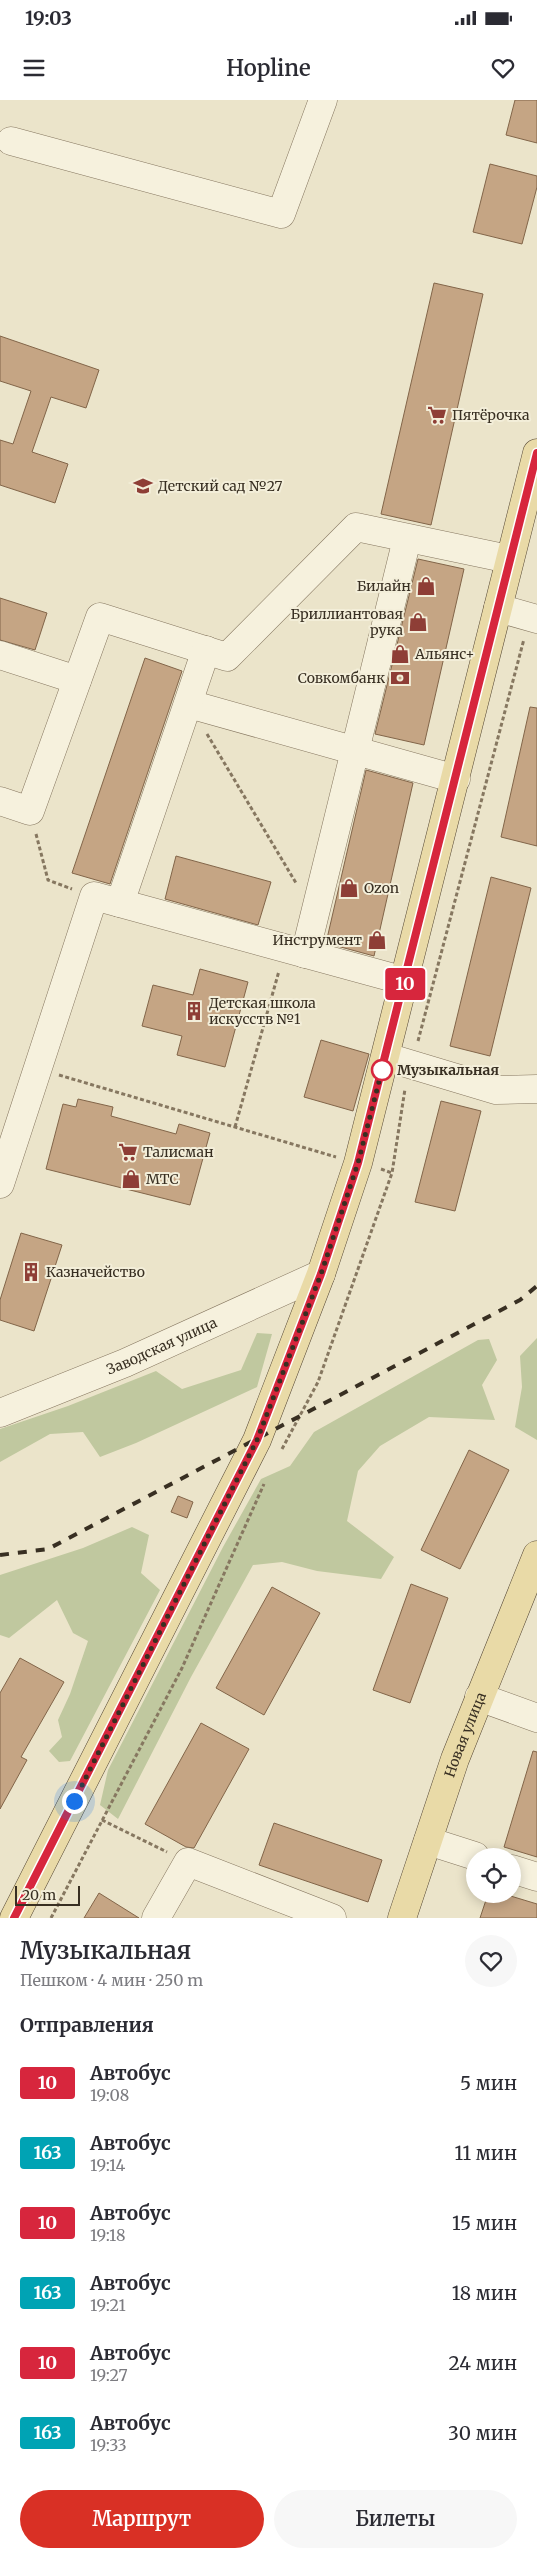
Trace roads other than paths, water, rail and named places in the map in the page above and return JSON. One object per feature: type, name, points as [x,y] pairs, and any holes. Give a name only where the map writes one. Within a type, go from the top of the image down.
[{"type":"main road","points":[[14,1918],[257,1440],[321,1274],[358,1163],[386,1057],[537,453]]},
{"type":"main road","name":"Новая улица","points":[[402,1918],[455,1759],[537,1556]]},
{"type":"street","points":[[11,141],[281,214],[323,100]]},
{"type":"street","points":[[0,801],[30,811],[100,617],[227,657],[356,527],[509,559]]},
{"type":"street","points":[[295,951],[315,914],[407,539]]},
{"type":"street","points":[[498,608],[537,619]]},
{"type":"street","points":[[120,903],[206,650]]},
{"type":"street","points":[[0,654],[77,680]]},
{"type":"street","points":[[189,704],[456,779]]},
{"type":"street","points":[[0,1184],[94,896],[405,981]]},
{"type":"street","points":[[386,1057],[496,1090],[537,1089]]},
{"type":"street","name":"Заводская улица","points":[[0,1413],[126,1363],[321,1274]]},
{"type":"street","points":[[479,1697],[537,1718]]},
{"type":"street","points":[[428,1841],[466,1853]]},
{"type":"street","points":[[156,1918],[188,1862],[332,1918]]},
{"type":"street","points":[[521,1872],[537,1877]]},
{"type":"railway","points":[[0,1555],[48,1549],[520,1300],[537,1286]]},
{"type":"place","name":"Пятёрочка","points":[[437,415]]},
{"type":"place","name":"Детский сад №27","points":[[143,486]]},
{"type":"place","name":"Билайн","points":[[426,586]]},
{"type":"place","name":"Бриллиантовая рука","points":[[418,622]]},
{"type":"place","name":"Альянс+","points":[[400,654]]},
{"type":"place","name":"Совкомбанк","points":[[400,678]]},
{"type":"place","name":"Ozon","points":[[349,888]]},
{"type":"place","name":"Инструмент","points":[[377,940]]},
{"type":"place","name":"Детская школа искусств №1","points":[[194,1011]]},
{"type":"place","name":"Музыкальная","points":[[382,1070]]},
{"type":"place","name":"Талисман","points":[[128,1152]]},
{"type":"place","name":"МТС","points":[[131,1179]]},
{"type":"place","name":"Казначейство","points":[[31,1272]]}]
